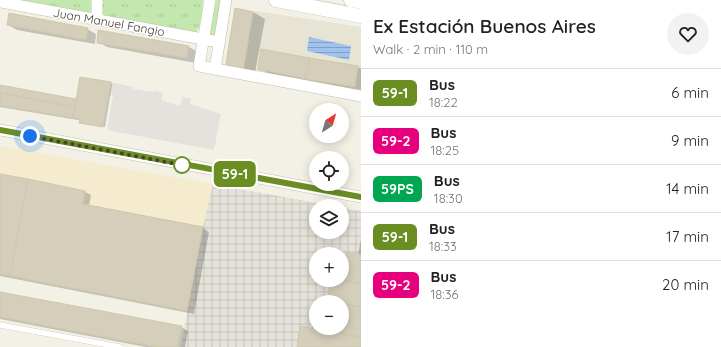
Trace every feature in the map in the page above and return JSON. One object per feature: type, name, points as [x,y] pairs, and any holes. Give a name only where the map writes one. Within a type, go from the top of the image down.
[{"type":"street","points":[[97,0],[97,20]]},
{"type":"street","points":[[210,0],[199,66],[361,96]]},
{"type":"street","points":[[215,69],[226,0]]},
{"type":"street","points":[[276,0],[361,16]]},
{"type":"street","points":[[351,0],[361,2]]},
{"type":"street","name":"Juan Manuel Fangio","points":[[0,2],[219,42]]},
{"type":"street","points":[[0,130],[361,197]]},
{"type":"lane","points":[[0,325],[120,347]]},
{"type":"shaded area","points":[[235,8],[361,27],[361,89],[225,69]]},
{"type":"shaded area","points":[[111,82],[133,87],[133,89],[155,92],[156,90],[163,93],[161,100],[180,106],[183,97],[191,99],[190,104],[221,114],[214,150],[107,130],[113,96],[109,95]]},
{"type":"shaded area","points":[[0,146],[213,184],[187,311],[0,274]]},
{"type":"shaded area","points":[[213,184],[309,202],[309,239],[349,239],[349,209],[361,211],[361,347],[181,347],[203,227]]},
{"type":"green space","points":[[5,0],[94,0],[93,9],[88,14]]},
{"type":"green space","points":[[99,0],[203,0],[199,28],[194,34],[102,16]]},
{"type":"green space","points":[[214,0],[222,0],[215,36],[207,34]]},
{"type":"water","points":[[309,37],[351,46],[349,60],[307,51]]},
{"type":"building","points":[[235,8],[253,12],[243,72],[225,69]]},
{"type":"building","points":[[9,13],[88,28],[86,40],[7,25]]},
{"type":"building","points":[[98,30],[189,46],[187,58],[97,43]]},
{"type":"building","points":[[261,49],[310,58],[305,79],[258,69]]},
{"type":"building","points":[[310,58],[358,66],[355,87],[305,79]]},
{"type":"building","points":[[80,77],[111,82],[103,127],[79,123],[80,120],[73,118]]},
{"type":"building","points":[[0,85],[76,99],[75,107],[0,93]]},
{"type":"building","points":[[0,93],[75,107],[73,118],[0,106]]},
{"type":"building","points":[[0,174],[28,179],[10,276],[0,274]]},
{"type":"building","points":[[28,179],[85,191],[83,204],[203,227],[187,311],[10,276]]},
{"type":"building","points":[[349,252],[361,255],[361,284],[349,281]]},
{"type":"building","points":[[349,282],[361,284],[361,307],[349,305],[349,295],[328,295],[330,287],[349,287]]},
{"type":"building","points":[[0,292],[182,326],[178,347],[156,347],[0,317]]},
{"type":"building","points":[[349,305],[361,307],[361,337],[349,335]]},
{"type":"building","points":[[300,326],[309,328],[309,335],[349,335],[361,337],[361,347],[297,347]]},
{"type":"bus line","name":"59-1","points":[[0,130],[361,197]]},
{"type":"route","points":[[30,136],[182,165]]}]
